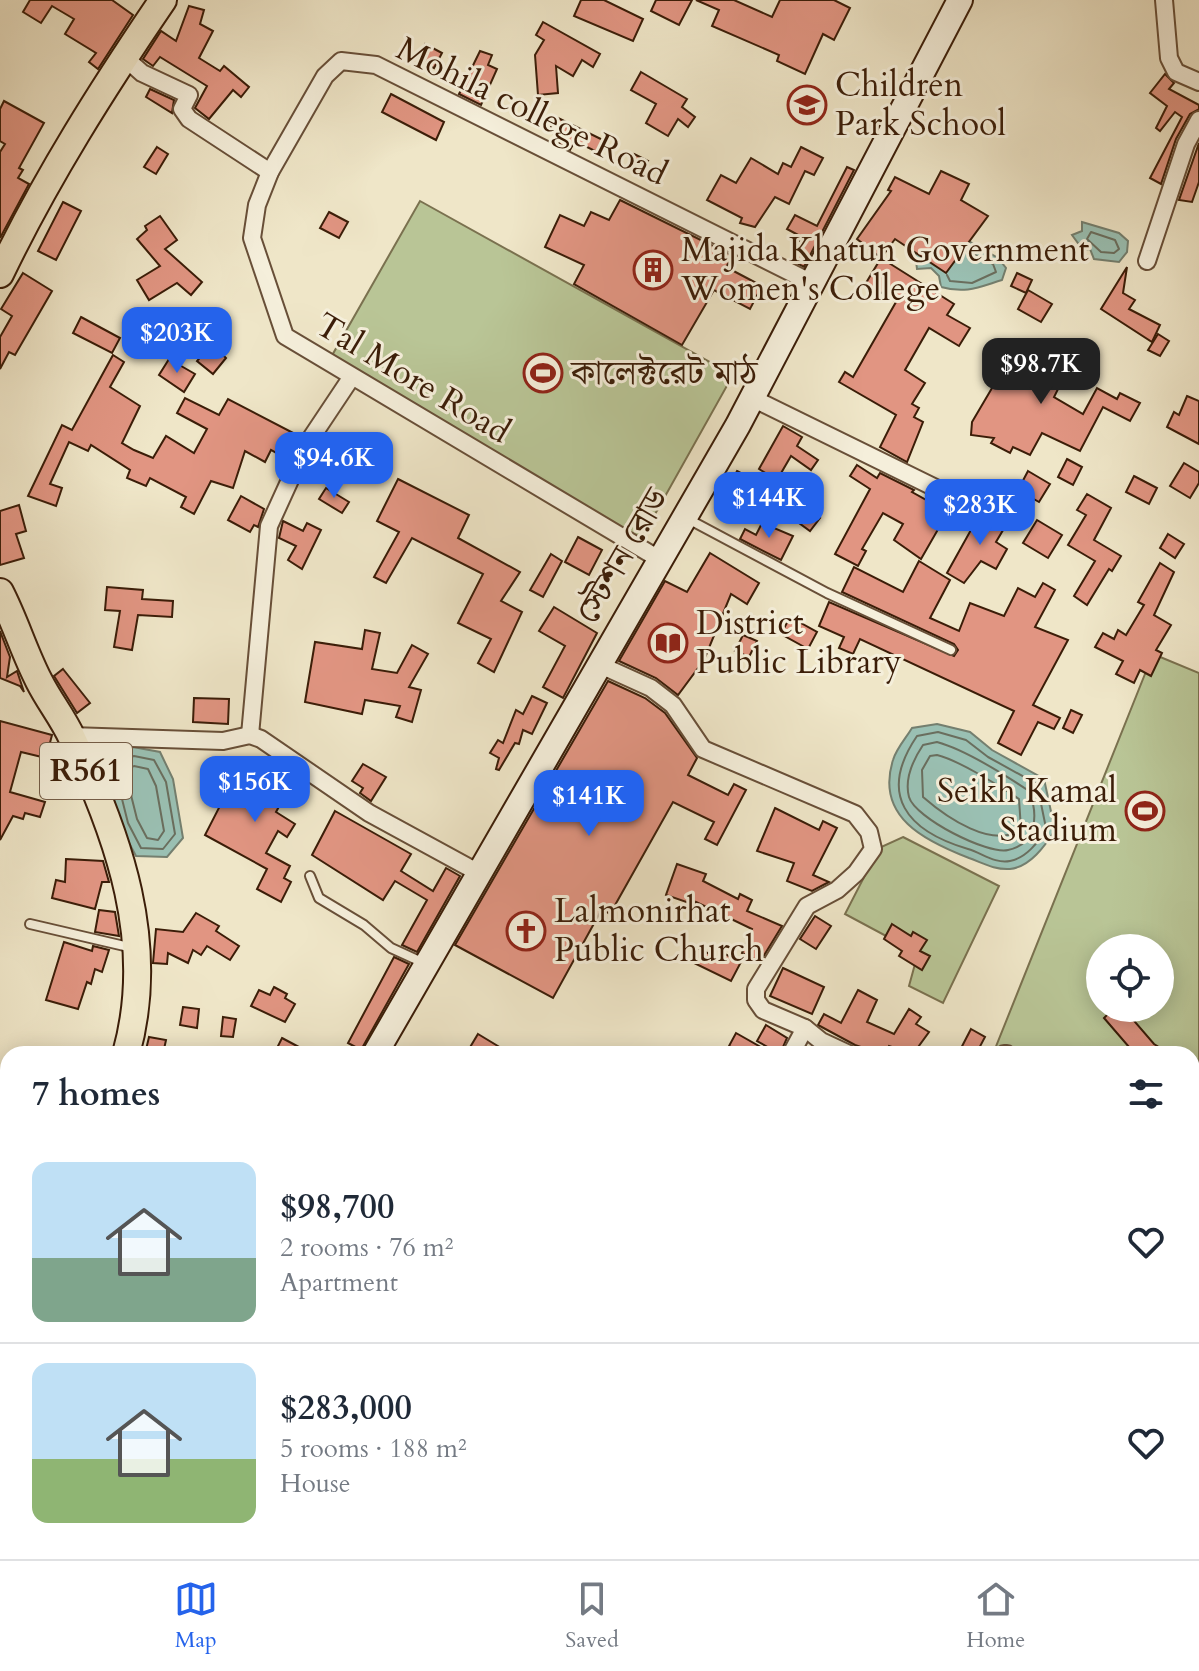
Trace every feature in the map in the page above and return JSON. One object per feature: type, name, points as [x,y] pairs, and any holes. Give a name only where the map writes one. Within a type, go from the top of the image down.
[{"type":"main road","points":[[0,274],[23,226],[124,57],[163,0]]},
{"type":"main road","name":"স্টেশন রোড","points":[[380,1046],[752,398],[960,0]]},
{"type":"main road","name":"R561","points":[[0,592],[39,680],[71,736],[112,829],[135,911],[138,955],[127,1046]]},
{"type":"street","points":[[1164,0],[1169,58],[1176,72],[1199,82]]},
{"type":"street","points":[[124,57],[142,73],[189,95],[182,109],[189,119],[270,172]]},
{"type":"street","name":"Mohila college Road","points":[[270,172],[325,76],[341,61],[376,65],[812,283]]},
{"type":"street","points":[[1147,261],[1186,144],[1199,120]]},
{"type":"street","name":"Tal More Road","points":[[270,172],[257,205],[252,238],[285,336],[659,559]]},
{"type":"street","points":[[250,735],[269,526],[305,447],[351,378]]},
{"type":"street","points":[[752,398],[958,499]]},
{"type":"street","points":[[598,664],[651,688],[673,705],[703,749],[855,814],[869,832],[873,849],[856,873],[837,890],[807,906],[756,989],[756,1000],[763,1010],[805,1028],[832,1046]]},
{"type":"street","points":[[71,736],[223,741],[250,735],[261,739],[369,813],[479,873]]},
{"type":"street","points":[[795,1046],[805,1028]]},
{"type":"lane","points":[[684,517],[827,593],[951,650]]},
{"type":"lane","points":[[310,876],[319,898],[364,925],[391,948],[426,965]]},
{"type":"lane","points":[[30,924],[138,955]]},
{"type":"green space","name":"কালেক্টরেট মাঠ","points":[[420,201],[733,375],[640,541],[330,359]]},
{"type":"green space","name":"Seikh Kamal Stadium","points":[[1153,654],[1199,673],[1199,1046],[996,1046]]},
{"type":"green space","points":[[903,837],[999,886],[943,1003],[909,986],[918,953],[845,914],[879,848]]},
{"type":"water","points":[[1082,222],[1119,233],[1128,241],[1127,252],[1119,262],[1094,259],[1090,249],[1083,250],[1072,235],[1082,231]]},
{"type":"water","points":[[953,232],[998,258],[1006,268],[1002,280],[972,289],[950,289],[941,287],[939,276],[931,268],[917,269],[914,244]]},
{"type":"water","points":[[937,724],[970,732],[992,750],[1044,779],[1055,830],[1042,849],[1024,864],[1010,869],[999,868],[952,851],[921,835],[898,812],[891,797],[889,780],[894,756],[912,728]]},
{"type":"water","points":[[133,747],[160,752],[173,779],[183,838],[167,857],[136,856],[120,826],[103,754]]},
{"type":"building","points":[[30,0],[112,0],[133,15],[98,69],[89,62],[96,53],[65,34],[74,19],[52,6],[41,23],[23,12]]},
{"type":"building","points":[[581,0],[604,0],[643,19],[633,41],[574,16]]},
{"type":"building","points":[[656,0],[692,0],[679,25],[651,11]]},
{"type":"building","points":[[696,0],[734,0],[772,17],[780,0],[834,0],[850,8],[834,40],[823,34],[805,74],[777,61],[779,55],[712,26],[719,10]]},
{"type":"building","points":[[189,6],[204,10],[200,24],[213,31],[199,58],[220,71],[224,66],[249,87],[241,97],[233,90],[209,119],[195,108],[207,86],[160,57],[153,66],[143,59],[161,31],[176,41]]},
{"type":"building","points":[[543,22],[600,54],[593,67],[582,60],[573,76],[556,66],[558,93],[538,95],[535,55],[544,40],[536,35]]},
{"type":"building","points":[[425,44],[442,53],[434,68],[417,58]]},
{"type":"building","points":[[480,51],[492,55],[488,65],[497,69],[481,105],[459,94]]},
{"type":"building","points":[[641,72],[687,99],[682,107],[695,117],[688,127],[678,119],[668,136],[646,123],[656,104],[631,90]]},
{"type":"building","points":[[1165,74],[1174,83],[1169,89],[1199,105],[1199,109],[1190,114],[1176,139],[1161,184],[1150,178],[1182,117],[1175,112],[1160,131],[1156,128],[1167,106],[1150,93]]},
{"type":"building","points":[[150,89],[174,100],[172,113],[146,97]]},
{"type":"building","points":[[391,94],[444,122],[436,140],[382,112]]},
{"type":"building","points":[[4,101],[44,123],[19,168],[23,170],[18,178],[29,184],[0,238],[0,152],[5,144],[0,141],[0,109]]},
{"type":"building","points":[[556,117],[607,142],[601,154],[575,141],[570,150],[559,144],[562,138],[549,131]]},
{"type":"building","points":[[1199,143],[1199,182],[1192,202],[1179,200]]},
{"type":"building","points":[[157,147],[168,154],[156,174],[144,167]]},
{"type":"building","points":[[801,147],[823,158],[814,175],[805,171],[789,204],[775,197],[755,227],[740,223],[742,218],[707,200],[721,175],[736,183],[751,158],[778,174],[783,163],[791,167]]},
{"type":"building","points":[[634,154],[648,161],[641,173],[628,165]]},
{"type":"building","points":[[847,167],[854,170],[804,267],[791,260],[802,237],[787,229],[795,215],[817,226]]},
{"type":"building","points":[[941,171],[969,184],[961,200],[988,216],[946,273],[895,239],[881,258],[857,239],[891,191],[888,190],[895,177],[929,194]]},
{"type":"building","name":"Majida Khatun Government Women's College","points":[[620,200],[733,256],[726,267],[762,286],[750,309],[714,290],[682,345],[574,284],[584,265],[545,247],[560,215],[584,226],[591,212],[609,220]]},
{"type":"building","points":[[63,202],[81,211],[56,260],[38,251]]},
{"type":"building","points":[[329,212],[348,222],[339,238],[320,228]]},
{"type":"building","points":[[160,216],[177,240],[165,249],[202,282],[191,295],[177,283],[149,300],[137,280],[160,266],[137,239],[147,230],[145,226]]},
{"type":"building","points":[[881,258],[954,304],[947,315],[970,328],[959,346],[929,328],[905,370],[925,383],[912,404],[919,408],[914,417],[923,422],[907,462],[880,447],[896,415],[839,382],[845,372],[853,377],[896,302],[866,283]]},
{"type":"building","points":[[1127,267],[1123,293],[1135,300],[1129,309],[1160,325],[1152,342],[1101,309]]},
{"type":"building","points":[[23,273],[52,291],[15,355],[9,352],[0,369],[0,337],[12,316],[1,309]]},
{"type":"building","points":[[1017,273],[1032,280],[1026,293],[1011,286]]},
{"type":"building","points":[[1028,290],[1052,304],[1041,322],[1018,309]]},
{"type":"building","points":[[203,316],[221,325],[211,342],[194,334]]},
{"type":"building","points":[[81,317],[120,338],[112,353],[73,333]]},
{"type":"building","points":[[220,334],[230,340],[223,355],[226,358],[213,374],[197,361]]},
{"type":"building","points":[[1158,334],[1169,341],[1160,356],[1148,350]]},
{"type":"building","points":[[1038,344],[1088,369],[1082,379],[1067,371],[1054,397],[1083,414],[1097,388],[1117,399],[1120,393],[1140,403],[1130,421],[1103,407],[1080,451],[1042,433],[1030,455],[1013,447],[1010,453],[991,443],[994,438],[971,435],[972,422],[1005,366],[1021,373]]},
{"type":"building","points":[[113,355],[124,362],[110,387],[140,406],[122,443],[134,450],[153,458],[166,436],[194,453],[207,429],[177,413],[185,398],[219,415],[228,399],[299,436],[287,459],[271,450],[265,462],[245,451],[233,488],[211,481],[194,514],[181,507],[186,497],[150,478],[146,486],[127,478],[130,470],[91,445],[88,451],[69,442],[50,484],[62,488],[56,506],[28,496],[62,425],[72,430]]},
{"type":"building","points":[[169,359],[195,374],[184,392],[159,375]]},
{"type":"building","points":[[1187,396],[1199,401],[1199,444],[1167,427],[1174,412],[1179,415]]},
{"type":"building","points":[[783,426],[802,437],[797,446],[818,460],[811,470],[791,456],[777,480],[759,469]]},
{"type":"building","points":[[1067,459],[1082,467],[1073,485],[1058,477]]},
{"type":"building","points":[[1184,463],[1199,472],[1199,483],[1190,498],[1170,486]]},
{"type":"building","points":[[857,465],[877,478],[880,473],[914,490],[912,492],[948,512],[921,559],[894,540],[903,524],[883,513],[862,549],[866,551],[858,566],[835,554],[870,489],[850,476]]},
{"type":"building","points":[[737,471],[759,483],[753,495],[744,490],[738,501],[725,494]]},
{"type":"building","points":[[1028,471],[1050,484],[1039,502],[1018,490]]},
{"type":"building","points":[[1134,476],[1157,488],[1149,504],[1126,492]]},
{"type":"building","points":[[398,479],[469,515],[458,538],[520,572],[501,601],[522,612],[494,672],[478,663],[491,639],[458,623],[483,574],[412,538],[386,583],[374,577],[399,532],[377,521]]},
{"type":"building","points":[[326,488],[349,502],[342,513],[319,499]]},
{"type":"building","points":[[1087,494],[1111,508],[1094,540],[1121,556],[1112,571],[1109,569],[1087,605],[1074,596],[1095,561],[1068,545],[1086,515],[1077,510]]},
{"type":"building","points":[[241,496],[264,509],[258,527],[254,525],[250,532],[228,520]]},
{"type":"building","points":[[19,505],[26,531],[16,534],[24,558],[0,565],[0,511]]},
{"type":"building","points":[[809,510],[820,518],[810,531],[799,523]]},
{"type":"building","points":[[992,510],[1009,520],[996,542],[1007,549],[996,569],[981,561],[964,583],[947,573],[977,519],[984,523]]},
{"type":"building","points":[[1037,520],[1062,535],[1048,558],[1023,543]]},
{"type":"building","points":[[283,521],[303,531],[307,523],[321,530],[302,569],[288,560],[296,546],[279,538]]},
{"type":"building","points":[[762,523],[793,536],[781,560],[740,539],[745,529],[756,535]]},
{"type":"building","points":[[1168,534],[1184,544],[1175,558],[1160,548]]},
{"type":"building","points":[[578,537],[602,550],[589,575],[565,562]]},
{"type":"building","name":"District Public Library","points":[[710,553],[759,583],[747,604],[731,594],[704,660],[678,695],[656,678],[619,661],[665,581],[687,592]]},
{"type":"building","points":[[551,554],[562,561],[543,597],[530,590]]},
{"type":"building","points":[[919,561],[950,580],[930,618],[959,631],[970,603],[1004,616],[1018,588],[1035,597],[1043,583],[1055,590],[1035,627],[1068,640],[1033,705],[1060,718],[1054,729],[1038,722],[1021,755],[998,743],[1014,711],[860,639],[853,654],[839,648],[844,637],[819,626],[829,602],[954,656],[958,650],[954,644],[842,592],[854,567],[903,592]]},
{"type":"building","points":[[1160,563],[1174,572],[1154,615],[1171,625],[1156,650],[1162,653],[1151,676],[1140,670],[1134,683],[1116,674],[1123,661],[1095,647],[1103,633],[1114,639],[1118,630],[1126,635],[1144,605],[1138,602]]},
{"type":"building","points":[[107,587],[143,590],[142,599],[173,601],[172,617],[138,615],[132,650],[114,647],[120,611],[105,610]]},
{"type":"building","points":[[554,607],[597,633],[563,698],[543,687],[565,646],[539,631]]},
{"type":"building","points":[[790,617],[817,632],[808,649],[781,634]]},
{"type":"building","points":[[365,630],[380,633],[372,669],[397,673],[412,645],[428,654],[409,687],[421,690],[412,722],[396,717],[400,706],[365,700],[362,714],[305,702],[315,642],[362,649]]},
{"type":"building","points":[[0,631],[10,657],[7,677],[17,671],[24,692],[20,686],[0,678]]},
{"type":"building","points":[[743,635],[757,641],[749,657],[735,651]]},
{"type":"building","points":[[63,669],[90,703],[77,713],[54,676]]},
{"type":"building","points":[[608,681],[645,698],[665,713],[697,758],[688,775],[728,795],[734,784],[746,790],[717,845],[705,839],[714,822],[673,802],[610,914],[602,909],[553,998],[455,945]]},
{"type":"building","points":[[532,696],[547,703],[532,734],[523,730],[519,744],[515,743],[499,770],[496,769],[499,758],[490,753],[498,740],[503,743],[516,710],[523,714]]},
{"type":"building","points":[[194,698],[229,699],[228,724],[193,722]]},
{"type":"building","points":[[1071,710],[1082,715],[1073,733],[1063,728]]},
{"type":"building","points":[[0,721],[52,735],[46,758],[21,752],[10,792],[45,802],[40,817],[25,813],[23,819],[13,816],[0,840]]},
{"type":"building","points":[[243,761],[290,787],[276,812],[295,824],[287,837],[278,831],[266,853],[290,866],[284,878],[291,882],[281,902],[257,889],[267,869],[205,835]]},
{"type":"building","points":[[363,764],[386,777],[371,801],[360,793],[363,788],[352,781]]},
{"type":"building","points":[[775,808],[819,830],[823,821],[837,828],[813,875],[829,882],[812,891],[787,881],[794,863],[757,851]]},
{"type":"building","points":[[335,811],[411,854],[401,871],[433,891],[446,868],[460,876],[417,952],[402,945],[427,900],[395,881],[383,900],[312,855]]},
{"type":"building","points":[[66,859],[103,861],[109,882],[102,882],[95,909],[52,898],[56,880],[65,882]]},
{"type":"building","points":[[677,864],[706,874],[703,881],[738,899],[740,894],[752,900],[747,911],[782,926],[760,962],[742,953],[752,929],[696,902],[695,905],[666,895]]},
{"type":"building","points":[[99,910],[115,912],[119,936],[95,932]]},
{"type":"building","points":[[196,913],[219,926],[216,931],[239,946],[230,960],[207,946],[201,955],[193,950],[188,963],[168,953],[167,964],[153,963],[156,929],[183,932]]},
{"type":"building","points":[[815,916],[831,926],[816,949],[800,939]]},
{"type":"building","points":[[892,924],[911,936],[913,932],[927,940],[920,951],[930,956],[922,970],[899,956],[902,951],[884,939]]},
{"type":"building","points":[[64,942],[92,951],[93,946],[109,950],[102,972],[95,969],[91,984],[87,982],[78,1009],[46,1000]]},
{"type":"building","points":[[697,948],[722,960],[725,954],[741,962],[731,981],[690,961]]},
{"type":"building","points":[[394,957],[409,964],[363,1046],[348,1043]]},
{"type":"building","points":[[783,968],[824,987],[812,1014],[770,996]]},
{"type":"building","points":[[274,987],[287,994],[285,998],[295,1004],[285,1022],[251,1006],[259,990],[270,995]]},
{"type":"building","points":[[858,990],[877,1000],[867,1022],[894,1034],[909,1009],[921,1017],[916,1024],[929,1032],[919,1046],[858,1046],[818,1025],[824,1014],[841,1023]]},
{"type":"building","points":[[183,1007],[199,1009],[197,1028],[180,1025]]},
{"type":"building","points":[[223,1017],[236,1019],[233,1037],[221,1036]]},
{"type":"building","points":[[1107,1022],[1135,1022],[1157,1046],[1128,1046]]},
{"type":"building","points":[[766,1025],[787,1038],[784,1046],[766,1046],[757,1041]]},
{"type":"building","points":[[971,1029],[985,1037],[980,1046],[962,1046]]},
{"type":"building","points":[[736,1033],[759,1046],[729,1046]]},
{"type":"building","points":[[478,1034],[498,1046],[471,1046]]},
{"type":"building","points":[[149,1037],[166,1040],[165,1046],[147,1046]]},
{"type":"building","points":[[282,1038],[297,1046],[278,1046]]},
{"type":"place","name":"Children Park School","points":[[807,105]]},
{"type":"place","name":"Majida Khatun Government Women's College","points":[[653,270]]},
{"type":"place","name":"কালেক্টরেট মাঠ","points":[[543,373]]},
{"type":"place","name":"District Public Library","points":[[668,643]]},
{"type":"place","name":"Seikh Kamal Stadium","points":[[1145,811]]},
{"type":"place","name":"Lalmonirhat Public Church","points":[[526,931]]}]
